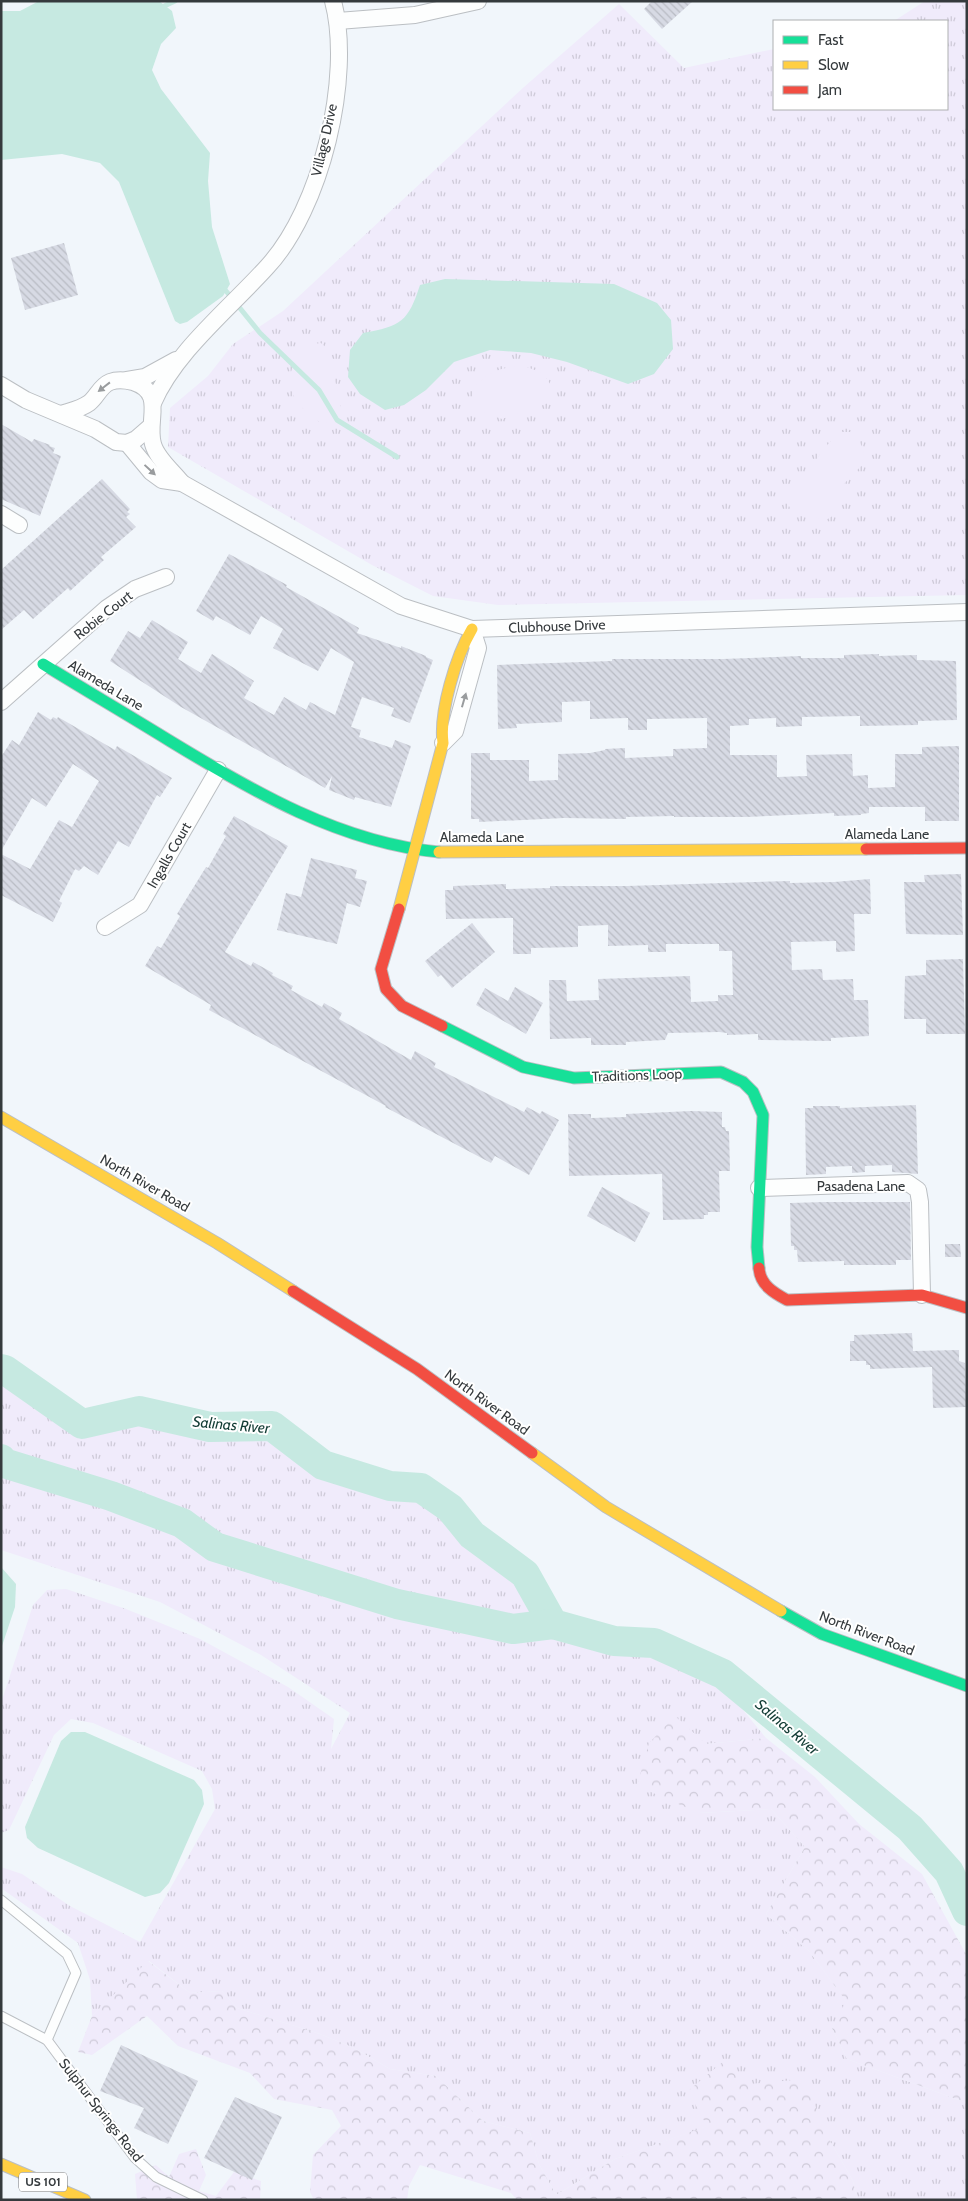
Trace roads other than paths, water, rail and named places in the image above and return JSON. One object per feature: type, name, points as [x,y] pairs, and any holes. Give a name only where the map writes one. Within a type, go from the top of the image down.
[{"type":"main road","name":"Alameda Lane","points":[[43,664],[218,770],[312,819],[415,850],[446,853],[967,848]]},
{"type":"main road","name":"Traditions Loop","points":[[443,743],[381,969],[386,989],[402,1006],[523,1067],[574,1078],[721,1072],[734,1076],[746,1084],[758,1096],[763,1115],[758,1247],[759,1273],[769,1290],[787,1300],[922,1295],[967,1308]]},
{"type":"main road","name":"North River Road","points":[[1,1117],[217,1243],[409,1364],[606,1507],[778,1609],[822,1634],[967,1686]]},
{"type":"main road","name":"US 101","points":[[1,2164],[85,2200]]},
{"type":"street","name":"Village Drive","points":[[154,404],[159,389],[184,354],[269,265],[299,222],[321,167],[332,116],[338,69],[338,21],[333,1]]},
{"type":"street","points":[[338,21],[415,15],[478,1]]},
{"type":"street","name":"Village Drive","points":[[126,380],[144,377],[160,370],[184,354]]},
{"type":"street","points":[[95,429],[90,414],[91,402],[98,391],[108,382],[126,380],[148,390],[154,404]]},
{"type":"street","points":[[1,385],[26,400],[95,429],[106,437],[127,443],[144,434],[151,426]]},
{"type":"street","points":[[60,414],[91,402]]},
{"type":"street","name":"Clubhouse Drive","points":[[154,404],[151,426],[156,451],[182,484]]},
{"type":"street","name":"Clubhouse Drive","points":[[127,443],[142,463],[162,480],[182,484],[401,606],[472,629],[967,612]]},
{"type":"street","points":[[1,514],[19,525]]},
{"type":"street","name":"Robie Court","points":[[1,702],[107,608],[134,589],[166,577]]},
{"type":"street","name":"Traditions Loop","points":[[443,743],[455,731],[478,648],[472,629]]},
{"type":"street","name":"Ingalls Court","points":[[105,927],[140,906],[218,770]]},
{"type":"street","name":"Pasadena Lane","points":[[759,1188],[908,1183],[918,1190],[920,1202],[922,1295]]},
{"type":"lane","points":[[1,1900],[67,1954],[76,1973],[47,2040]]},
{"type":"lane","name":"Sulphur Springs Road","points":[[1,2016],[47,2040],[135,2158],[156,2177],[203,2200]]},
{"type":"waterway","points":[[160,8],[175,1]]},
{"type":"waterway","points":[[222,286],[260,333],[319,390],[337,420],[397,457]]},
{"type":"waterway","name":"Salinas River","points":[[1,1369],[82,1424],[139,1411],[210,1427],[272,1426],[323,1465],[390,1486],[421,1488],[450,1508],[472,1535],[525,1574],[553,1624],[614,1641],[654,1643],[723,1674],[910,1828],[949,1872],[967,1911]]},
{"type":"waterway","name":"Salinas River","points":[[1,1459],[4,1463],[111,1496],[182,1523],[215,1547],[397,1604],[513,1629],[553,1624]]}]
